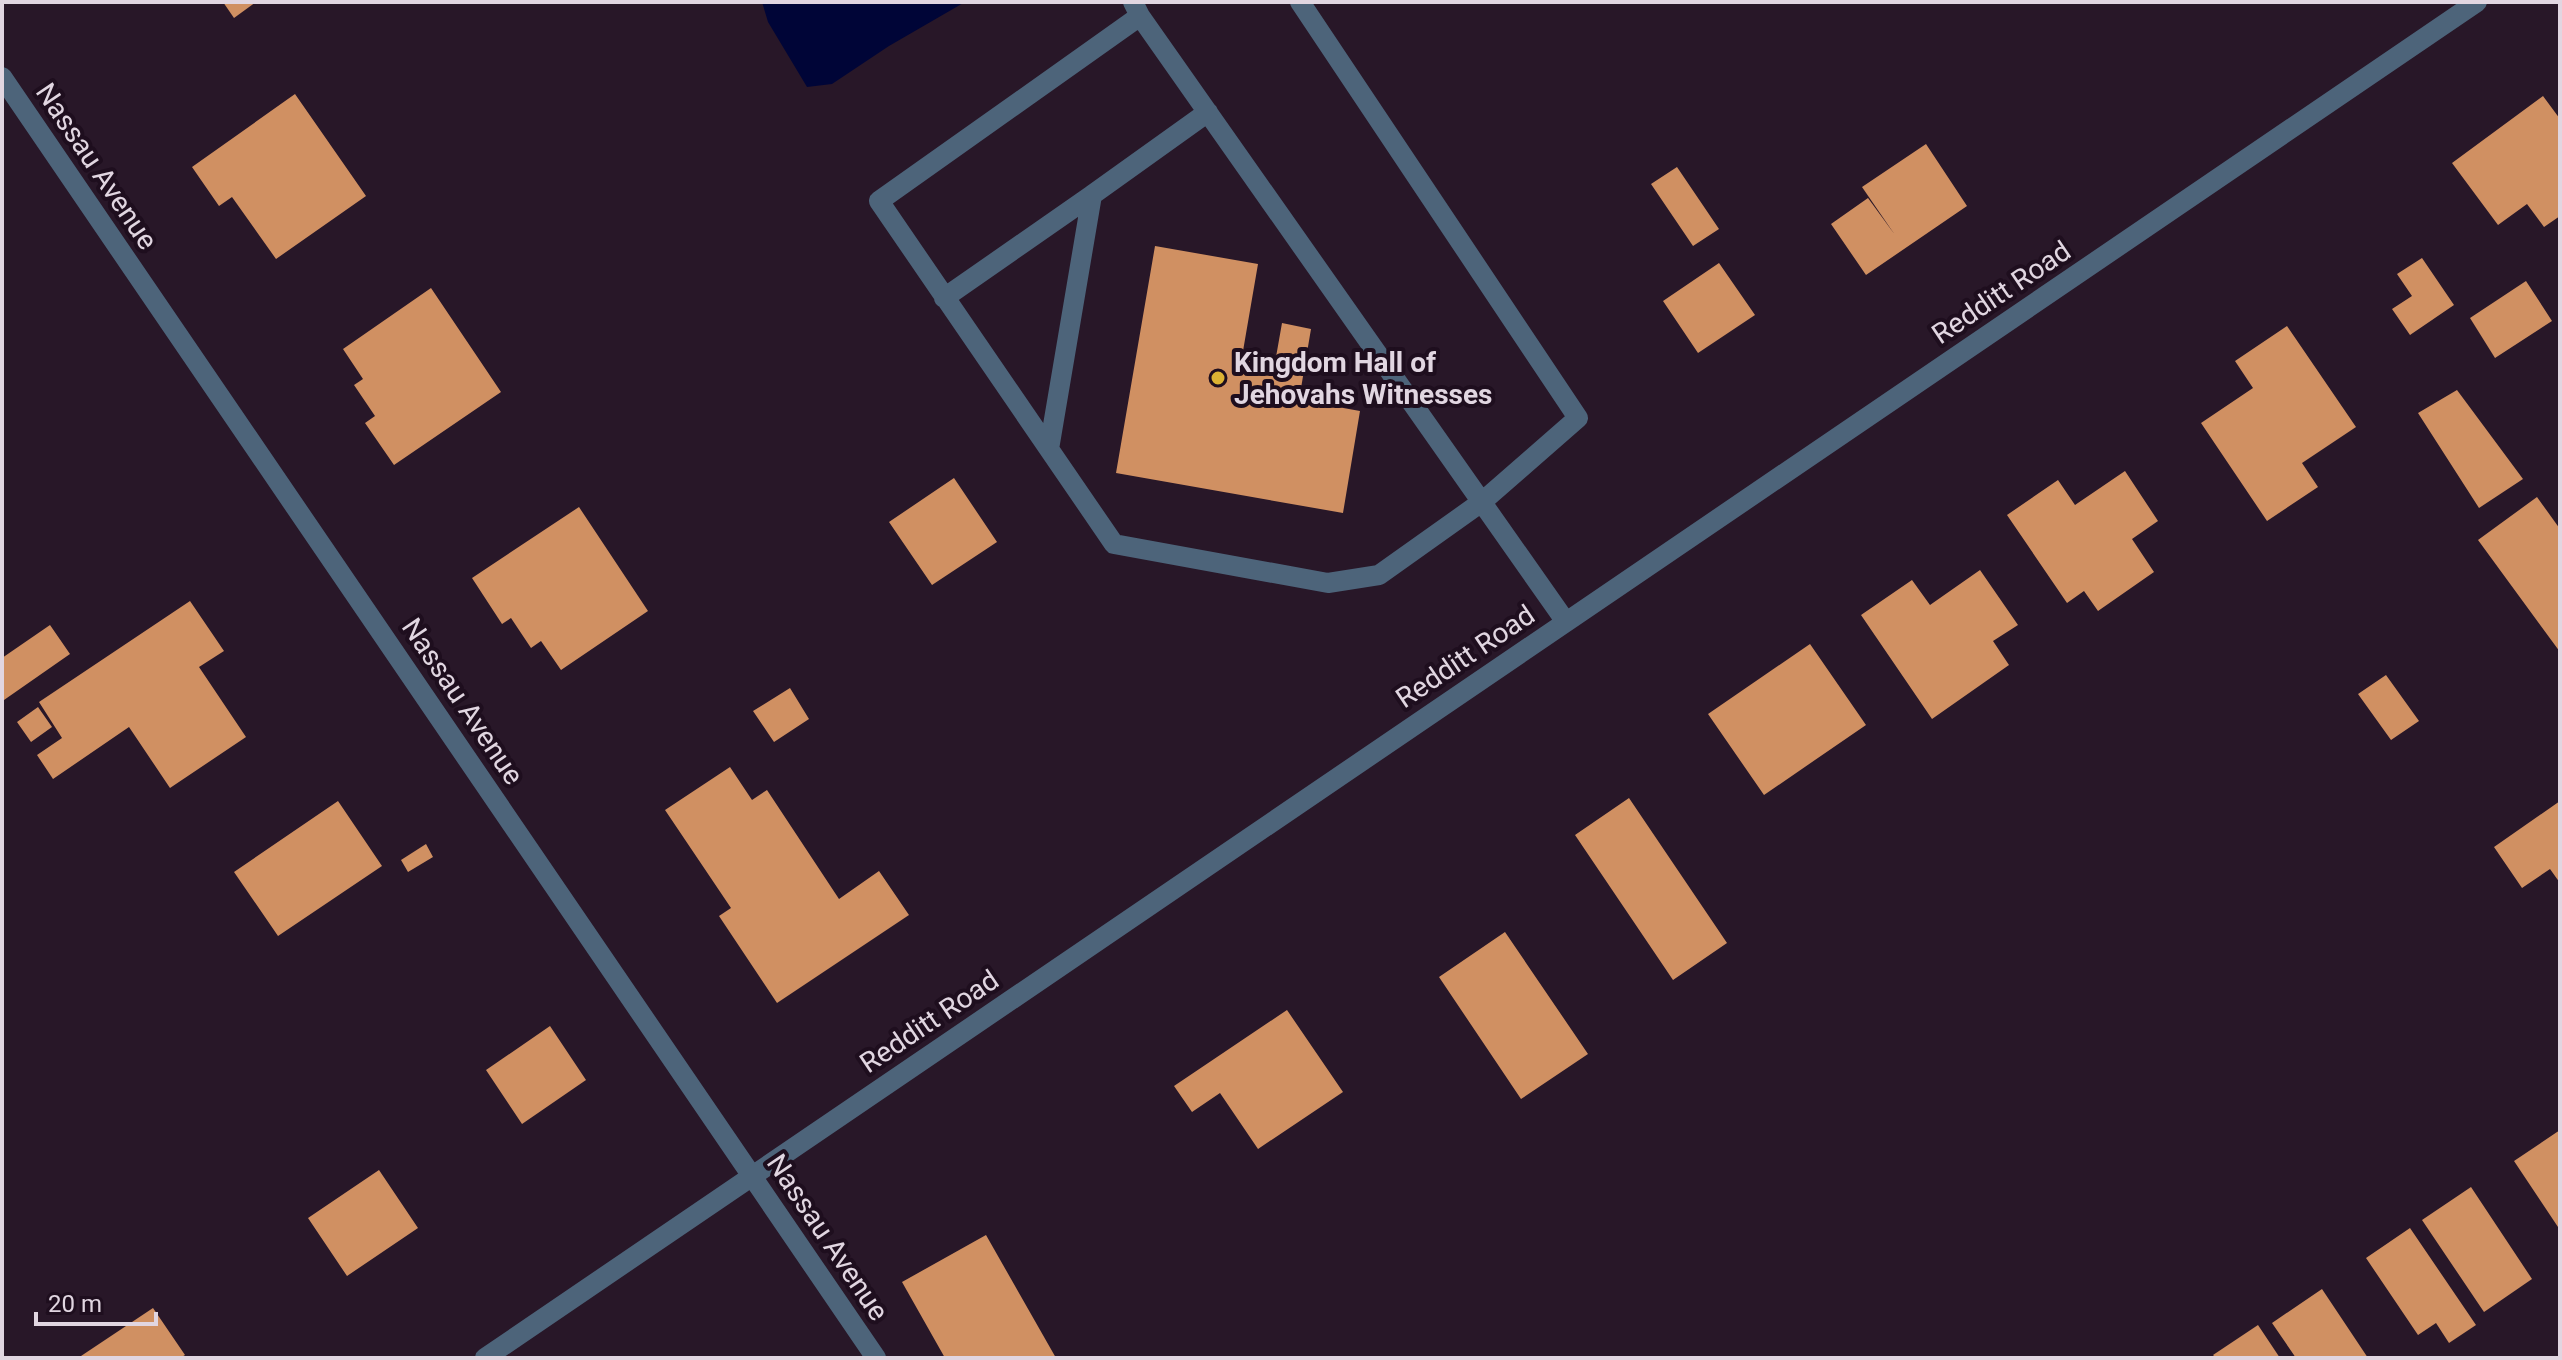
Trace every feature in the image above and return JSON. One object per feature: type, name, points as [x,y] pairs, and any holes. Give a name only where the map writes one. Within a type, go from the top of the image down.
[{"type":"street","points":[[1300,2],[1578,418],[1483,501],[1379,575],[1328,583],[1114,544],[879,201],[1136,9],[1483,501],[1566,622]]},
{"type":"street","name":"Redditt Road","points":[[485,1358],[1566,622],[2449,10],[2477,2]]},
{"type":"street","name":"Nassau Avenue","points":[[2,77],[876,1358]]},
{"type":"street","points":[[944,298],[1208,112]]},
{"type":"street","points":[[1049,449],[1092,195]]},
{"type":"shaded area","points":[[762,2],[965,2],[889,46],[832,84],[807,87],[768,22]]},
{"type":"building","points":[[223,2],[256,2],[234,18]]},
{"type":"building","points":[[295,94],[366,196],[276,259],[232,197],[219,206],[192,167]]},
{"type":"building","points":[[2543,96],[2560,119],[2560,216],[2544,227],[2527,204],[2498,225],[2452,163]]},
{"type":"building","points":[[1926,144],[1967,206],[1866,275],[1831,224],[1868,198],[1895,235],[1862,187]]},
{"type":"building","points":[[1677,167],[1719,229],[1693,246],[1651,184]]},
{"type":"building","name":"Kingdom Hall of Jehovahs Witnesses","points":[[1155,246],[1258,264],[1243,351],[1276,357],[1282,323],[1311,329],[1299,400],[1360,411],[1343,513],[1116,473]]},
{"type":"building","points":[[2422,258],[2454,305],[2410,335],[2392,309],[2412,296],[2397,274]]},
{"type":"building","points":[[1719,263],[1755,315],[1698,353],[1663,301]]},
{"type":"building","points":[[2526,281],[2552,321],[2495,358],[2470,318]]},
{"type":"building","points":[[431,288],[501,392],[394,465],[365,423],[375,416],[354,385],[363,379],[343,349]]},
{"type":"building","points":[[2287,326],[2356,427],[2302,463],[2318,487],[2267,521],[2201,423],[2253,388],[2235,361]]},
{"type":"building","points":[[2457,390],[2523,479],[2479,508],[2418,413]]},
{"type":"building","points":[[2125,471],[2158,521],[2132,539],[2154,572],[2098,611],[2084,591],[2067,603],[2007,515],[2058,480],[2075,505]]},
{"type":"building","points":[[954,478],[997,542],[932,585],[889,522]]},
{"type":"building","points":[[2537,497],[2560,529],[2560,652],[2478,540]]},
{"type":"building","points":[[579,507],[648,611],[561,670],[541,641],[531,648],[511,618],[502,624],[472,578]]},
{"type":"building","points":[[1980,570],[2018,625],[1993,641],[2009,665],[1932,719],[1861,615],[1912,580],[1930,605]]},
{"type":"building","points":[[190,601],[224,651],[199,667],[246,737],[170,788],[129,727],[53,779],[37,755],[62,738],[39,702]]},
{"type":"building","points":[[50,625],[70,654],[4,700],[2,658]]},
{"type":"building","points":[[1810,644],[1866,725],[1764,795],[1708,714]]},
{"type":"building","points":[[2386,675],[2419,721],[2391,740],[2358,694]]},
{"type":"building","points":[[790,688],[809,719],[774,742],[753,711]]},
{"type":"building","points":[[38,707],[52,727],[31,742],[17,722]]},
{"type":"building","points":[[730,767],[752,800],[767,790],[839,899],[879,871],[909,915],[777,1003],[719,916],[731,908],[665,810]]},
{"type":"building","points":[[1629,798],[1727,943],[1673,980],[1575,835]]},
{"type":"building","points":[[338,801],[382,866],[278,936],[234,872]]},
{"type":"building","points":[[2560,801],[2560,883],[2550,869],[2522,888],[2494,847]]},
{"type":"building","points":[[426,844],[433,857],[408,872],[401,860]]},
{"type":"building","points":[[1505,932],[1588,1054],[1521,1099],[1439,977]]},
{"type":"building","points":[[1287,1010],[1343,1092],[1258,1149],[1220,1093],[1192,1112],[1174,1086]]},
{"type":"building","points":[[550,1026],[586,1080],[522,1124],[486,1070]]},
{"type":"building","points":[[2560,1130],[2560,1230],[2514,1161]]},
{"type":"building","points":[[379,1170],[418,1228],[347,1276],[308,1218]]},
{"type":"building","points":[[2471,1187],[2532,1279],[2484,1312],[2422,1220]]},
{"type":"building","points":[[2410,1228],[2476,1325],[2449,1343],[2436,1323],[2418,1335],[2366,1258]]},
{"type":"building","points":[[986,1235],[1056,1358],[945,1358],[902,1282]]},
{"type":"building","points":[[2322,1289],[2368,1358],[2296,1358],[2272,1323]]},
{"type":"building","points":[[153,1308],[185,1355],[180,1358],[78,1358]]},
{"type":"building","points":[[2258,1325],[2280,1358],[2216,1358],[2213,1355]]},
{"type":"place","name":"Kingdom Hall of Jehovahs Witnesses","points":[[1218,378]]}]
